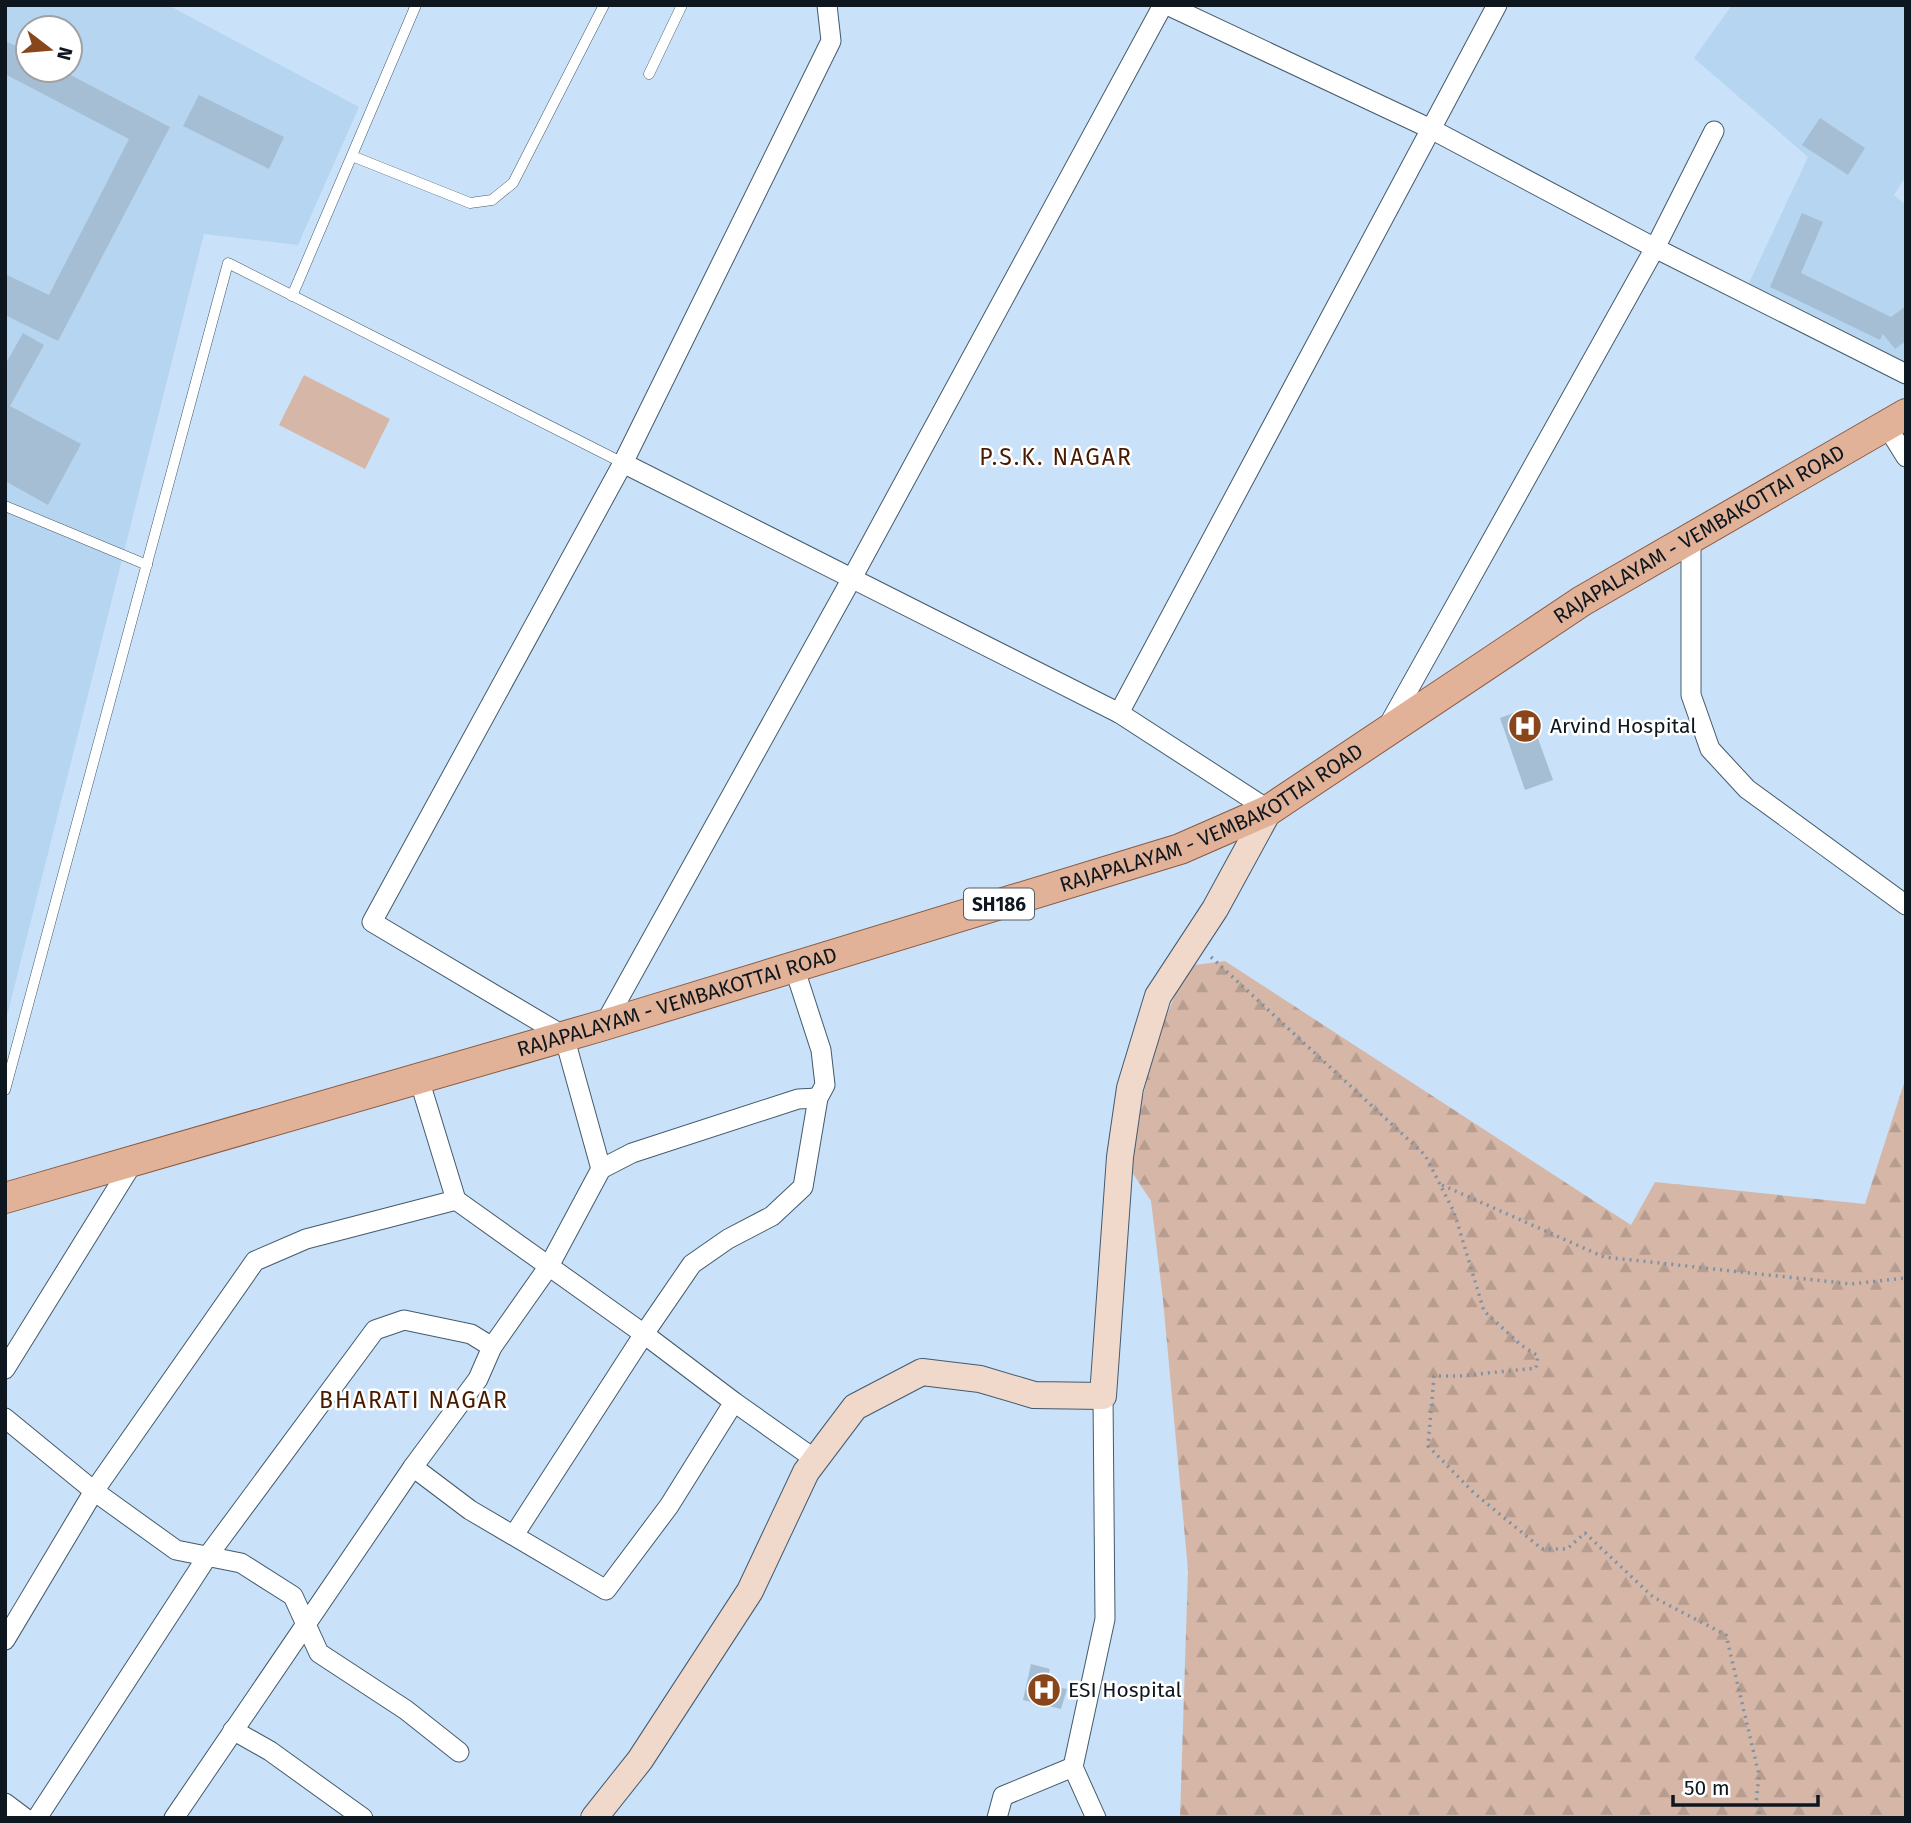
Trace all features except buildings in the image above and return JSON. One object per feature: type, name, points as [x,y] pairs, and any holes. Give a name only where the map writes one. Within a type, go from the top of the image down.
[{"type":"main road","name":"RAJAPALAYAM - VEMBAKOTTAI ROAD","points":[[5,1198],[564,1036],[1180,849],[1269,810],[1582,601],[1896,420]]},
{"type":"street","points":[[601,1169],[564,1036],[372,922],[623,463],[831,41],[827,5]]},
{"type":"street","points":[[604,1024],[851,580],[1165,5],[1431,129],[1655,248],[1906,374]]},
{"type":"street","points":[[1119,713],[1497,5]]},
{"type":"street","points":[[1384,733],[1655,248],[1714,131]]},
{"type":"street","points":[[1896,420],[1906,457]]},
{"type":"street","points":[[623,463],[1119,713],[1269,810],[1215,909],[1158,996],[1130,1088],[1120,1157],[1103,1396],[1105,1619],[1073,1766],[1096,1818]]},
{"type":"street","points":[[1691,538],[1691,695],[1710,748],[1747,789],[1906,905]]},
{"type":"street","points":[[514,1535],[692,1264],[728,1239],[772,1216],[803,1187],[818,1098],[825,1085],[821,1050],[794,967]]},
{"type":"street","points":[[419,1079],[456,1200],[816,1460]]},
{"type":"street","points":[[174,1818],[304,1624],[478,1378],[492,1347],[549,1266],[601,1169],[645,1149],[798,1099],[818,1098]]},
{"type":"street","points":[[5,1369],[134,1161]]},
{"type":"street","points":[[5,1640],[94,1491],[255,1261],[306,1239],[456,1200]]},
{"type":"street","points":[[37,1818],[207,1557],[375,1330],[404,1320],[471,1334],[492,1347]]},
{"type":"street","points":[[594,1818],[640,1760],[750,1591],[806,1472],[855,1407],[922,1372],[980,1379],[1034,1395],[1103,1396]]},
{"type":"street","points":[[413,1467],[470,1510],[606,1590],[669,1506],[734,1402]]},
{"type":"street","points":[[5,1418],[94,1491],[176,1550],[241,1563],[293,1596],[319,1653],[405,1710],[459,1752]]},
{"type":"street","points":[[233,1730],[270,1751],[363,1818]]},
{"type":"street","points":[[998,1818],[1003,1796],[1073,1766]]},
{"type":"street","points":[[1082,1818],[1086,1796]]},
{"type":"street","points":[[5,1803],[25,1818]]},
{"type":"lane","points":[[292,296],[416,5]]},
{"type":"lane","points":[[352,156],[470,203],[492,200],[513,183],[604,5]]},
{"type":"lane","points":[[649,74],[682,5]]},
{"type":"lane","points":[[5,1090],[228,263],[623,463]]},
{"type":"lane","points":[[5,506],[147,565]]},
{"type":"path","points":[[1194,942],[1425,1155],[1454,1212],[1484,1311],[1521,1345],[1538,1356],[1536,1368],[1434,1376],[1428,1446],[1474,1493],[1542,1549],[1567,1549],[1585,1533],[1653,1597],[1726,1635],[1759,1775],[1756,1804],[1760,1818]]},
{"type":"path","points":[[1440,1184],[1604,1257],[1851,1284],[1906,1278]]},
{"type":"shaded area","points":[[5,5],[168,5],[359,107],[298,245],[204,234],[5,1024]]},
{"type":"shaded area","points":[[1732,5],[1906,5],[1906,176],[1894,195],[1906,205],[1906,362],[1903,365],[1747,287],[1808,157],[1694,58]]},
{"type":"green space","points":[[304,375],[390,419],[365,469],[279,425]]},
{"type":"green space","points":[[1225,961],[1631,1225],[1655,1182],[1865,1204],[1906,1077],[1906,1818],[1180,1818],[1188,1570],[1151,1201],[1128,1166],[1154,1046],[1187,966]]},
{"type":"place","name":"Arvind Hospital","points":[[1525,726]]},
{"type":"place","name":"ESI Hospital","points":[[1044,1690]]},
{"type":"district","name":"P.S.K. NAGAR","points":[[1056,457]]},
{"type":"district","name":"BHARATI NAGAR","points":[[414,1400]]}]
